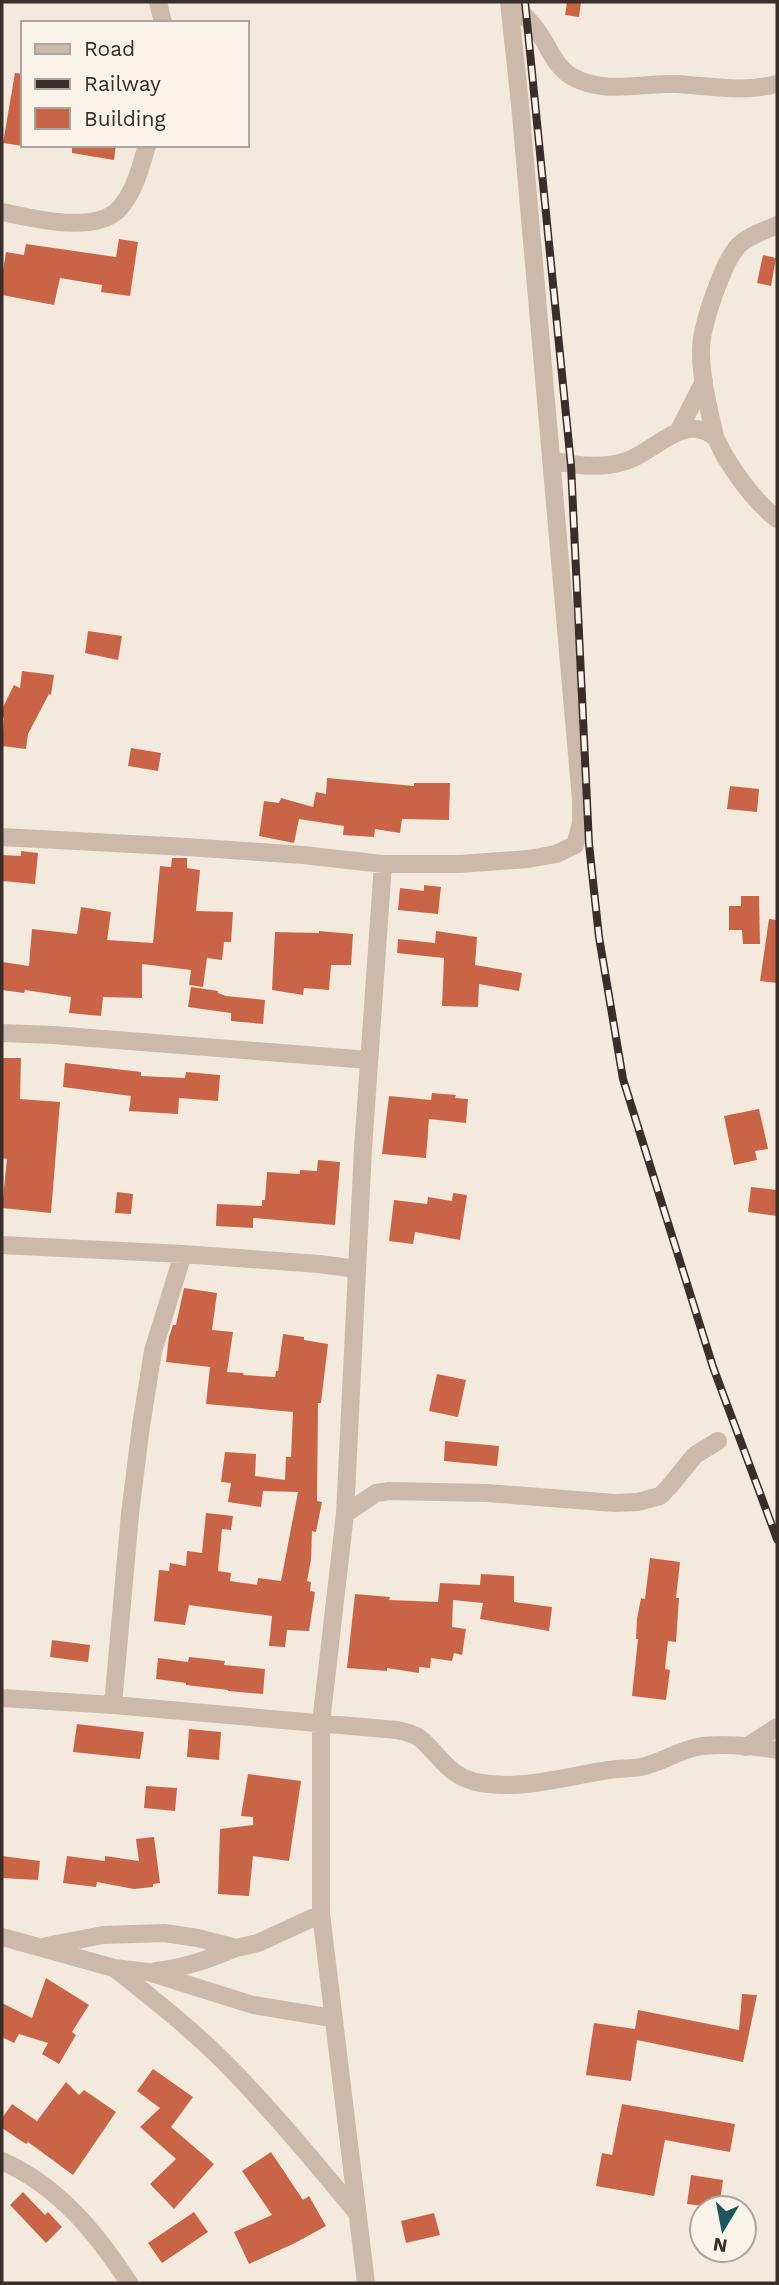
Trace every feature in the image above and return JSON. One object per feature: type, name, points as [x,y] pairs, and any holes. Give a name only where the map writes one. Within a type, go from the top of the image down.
[{"type":"street","points":[[158,2],[163,21]]},
{"type":"street","points":[[510,2],[538,30],[551,54],[568,75],[594,85],[622,87],[673,84],[747,90],[777,84]]},
{"type":"street","points":[[2,837],[303,855],[383,864],[460,864],[528,859],[556,854],[575,845],[581,823],[581,800],[510,2]]},
{"type":"street","points":[[2,212],[71,222],[94,221],[107,217],[118,210],[127,198],[141,168],[146,147]]},
{"type":"street","points":[[777,225],[738,246],[726,267],[711,306],[700,349],[715,437],[724,456],[743,483],[762,507],[777,519]]},
{"type":"street","points":[[679,430],[704,382]]},
{"type":"street","points":[[552,460],[571,465],[603,466],[640,455],[679,430],[697,428],[715,437]]},
{"type":"street","points":[[366,2283],[321,1914],[321,1723],[345,1514],[369,1060],[383,864]]},
{"type":"street","points":[[2,1033],[369,1060]]},
{"type":"street","points":[[2,1245],[183,1254],[358,1269]]},
{"type":"street","points":[[113,1705],[130,1514],[141,1426],[153,1351],[183,1254]]},
{"type":"street","points":[[345,1514],[376,1493],[389,1491],[487,1493],[615,1503],[638,1502],[660,1496],[695,1455],[718,1441]]},
{"type":"street","points":[[2,1698],[374,1727],[413,1735],[458,1776],[477,1783],[502,1786],[639,1767],[698,1747],[777,1750]]},
{"type":"street","points":[[746,1747],[777,1727]]},
{"type":"street","points":[[148,1972],[178,1969],[206,1961],[236,1948],[258,1943],[321,1914]]},
{"type":"street","points":[[42,1946],[103,1935],[164,1933],[236,1948]]},
{"type":"street","points":[[2,1937],[114,1968],[148,1972],[253,2005],[332,2018]]},
{"type":"street","points":[[114,1968],[185,2026],[235,2073],[357,2213]]},
{"type":"street","points":[[2,2161],[27,2173],[63,2199],[108,2249],[129,2283]]},
{"type":"building","points":[[567,2],[581,2],[579,17],[565,15]]},
{"type":"building","points":[[15,73],[21,74],[21,146],[3,143]]},
{"type":"building","points":[[72,147],[116,147],[114,160],[72,153]]},
{"type":"building","points":[[119,239],[138,242],[130,296],[101,292],[102,285],[60,278],[54,305],[2,295],[6,252],[24,255],[26,244],[116,257]]},
{"type":"building","points":[[763,255],[776,258],[771,286],[757,283]]},
{"type":"building","points":[[88,631],[122,636],[118,660],[85,653]]},
{"type":"building","points":[[22,671],[54,675],[51,695],[49,694],[28,734],[26,749],[2,746],[2,709],[14,685],[20,688]]},
{"type":"building","points":[[131,748],[161,753],[158,771],[128,766]]},
{"type":"building","points":[[327,778],[414,786],[414,783],[450,783],[449,820],[402,819],[400,833],[375,829],[374,837],[343,835],[344,826],[299,819],[294,843],[259,836],[264,801],[279,803],[281,798],[313,807],[316,792],[326,794]]},
{"type":"building","points":[[730,786],[759,789],[757,812],[727,809]]},
{"type":"building","points":[[21,851],[38,853],[35,884],[2,881],[2,855],[21,856]]},
{"type":"building","points":[[172,858],[187,858],[187,868],[200,870],[196,911],[233,912],[231,942],[224,942],[222,960],[207,958],[203,987],[189,985],[191,970],[142,964],[142,998],[103,997],[101,1016],[69,1013],[71,997],[25,990],[24,993],[2,990],[2,962],[29,966],[32,929],[77,934],[81,907],[111,912],[107,940],[153,943],[160,866],[171,867]]},
{"type":"building","points":[[424,885],[441,887],[438,914],[398,910],[400,888],[424,891]]},
{"type":"building","points":[[741,896],[759,896],[760,944],[743,944],[742,930],[729,930],[729,906],[741,906]]},
{"type":"building","points":[[769,919],[777,920],[777,983],[760,981]]},
{"type":"building","points":[[319,931],[353,934],[351,965],[331,965],[329,990],[304,988],[303,995],[272,990],[275,932]]},
{"type":"building","points":[[436,931],[477,937],[475,965],[522,973],[519,991],[479,984],[478,1007],[442,1006],[444,958],[397,953],[398,939],[435,943]]},
{"type":"building","points":[[191,987],[218,991],[226,996],[265,1000],[263,1024],[231,1021],[231,1013],[188,1007]]},
{"type":"building","points":[[2,1058],[21,1058],[20,1099],[60,1102],[51,1213],[2,1208],[7,1159],[2,1158]]},
{"type":"building","points":[[65,1063],[141,1072],[141,1076],[185,1078],[186,1072],[220,1075],[218,1101],[179,1098],[178,1114],[129,1111],[131,1096],[63,1087]]},
{"type":"building","points":[[432,1093],[468,1099],[466,1123],[429,1119],[426,1158],[382,1154],[389,1096],[431,1100]]},
{"type":"building","points":[[759,1109],[768,1149],[755,1151],[757,1160],[734,1165],[724,1116]]},
{"type":"building","points":[[318,1160],[340,1162],[335,1225],[253,1218],[253,1228],[216,1226],[217,1204],[262,1206],[267,1172],[300,1174],[300,1170],[317,1171]]},
{"type":"building","points":[[751,1187],[777,1190],[777,1216],[748,1212]]},
{"type":"building","points":[[117,1192],[133,1194],[131,1214],[115,1213]]},
{"type":"building","points":[[453,1193],[467,1195],[460,1240],[415,1232],[413,1244],[389,1241],[394,1200],[427,1204],[428,1197],[452,1201]]},
{"type":"building","points":[[184,1288],[217,1293],[212,1330],[233,1332],[227,1372],[275,1377],[283,1334],[328,1344],[321,1403],[318,1403],[317,1501],[322,1502],[316,1532],[312,1531],[307,1581],[311,1582],[310,1591],[315,1592],[309,1631],[287,1630],[285,1647],[269,1646],[272,1616],[189,1605],[185,1625],[154,1621],[159,1570],[169,1571],[170,1563],[186,1566],[187,1551],[202,1553],[206,1513],[233,1516],[231,1530],[222,1529],[218,1571],[231,1573],[230,1581],[257,1585],[258,1578],[281,1581],[298,1492],[263,1491],[261,1507],[228,1502],[231,1483],[221,1482],[225,1452],[256,1454],[255,1476],[285,1480],[286,1457],[291,1457],[293,1412],[206,1404],[210,1367],[166,1362],[169,1337],[173,1325],[176,1325]]},
{"type":"building","points":[[437,1374],[466,1380],[458,1417],[429,1411]]},
{"type":"building","points":[[445,1441],[499,1446],[497,1466],[444,1461]]},
{"type":"building","points":[[650,1558],[680,1562],[676,1598],[679,1598],[676,1642],[668,1641],[665,1669],[670,1670],[666,1700],[632,1696],[638,1639],[637,1619],[641,1598],[645,1599]]},
{"type":"building","points":[[481,1574],[514,1576],[514,1602],[552,1607],[549,1631],[480,1619],[483,1603],[453,1600],[452,1627],[466,1629],[462,1655],[454,1653],[452,1661],[431,1658],[430,1668],[419,1667],[419,1673],[387,1668],[387,1671],[347,1668],[355,1594],[390,1597],[389,1600],[438,1602],[440,1583],[480,1585]]},
{"type":"building","points":[[52,1640],[90,1645],[88,1662],[50,1657]]},
{"type":"building","points":[[189,1657],[225,1661],[224,1665],[265,1669],[263,1694],[156,1679],[158,1658],[188,1662]]},
{"type":"building","points":[[77,1724],[144,1732],[140,1759],[73,1752]]},
{"type":"building","points":[[189,1729],[221,1732],[219,1760],[187,1757]]},
{"type":"building","points":[[248,1774],[301,1781],[289,1861],[253,1856],[249,1896],[218,1894],[220,1829],[253,1825],[253,1817],[241,1816]]},
{"type":"building","points":[[146,1786],[177,1788],[175,1811],[144,1808]]},
{"type":"building","points":[[154,1837],[160,1883],[153,1884],[153,1887],[134,1889],[97,1882],[96,1887],[63,1883],[67,1856],[105,1861],[105,1856],[139,1861],[136,1839]]},
{"type":"building","points":[[2,1856],[40,1861],[38,1880],[2,1878]]},
{"type":"building","points":[[46,1978],[89,2005],[72,2032],[76,2035],[59,2064],[42,2054],[48,2043],[19,2034],[14,2043],[2,2037],[2,2003],[32,2018]]},
{"type":"building","points":[[742,1994],[757,1995],[743,2062],[637,2040],[631,2081],[586,2075],[594,2023],[635,2029],[638,2010],[739,2030]]},
{"type":"building","points":[[153,2069],[193,2097],[171,2127],[214,2164],[174,2209],[150,2184],[176,2159],[140,2127],[160,2108],[137,2091]]},
{"type":"building","points":[[66,2082],[79,2095],[84,2090],[116,2112],[73,2175],[28,2142],[26,2144],[2,2128],[2,2118],[12,2104],[37,2121]]},
{"type":"building","points":[[622,2104],[735,2124],[730,2152],[665,2140],[654,2196],[596,2186],[602,2153],[612,2155]]},
{"type":"building","points":[[271,2152],[303,2200],[309,2196],[326,2226],[249,2264],[234,2232],[272,2215],[242,2171]]},
{"type":"building","points":[[691,2175],[723,2180],[721,2194],[688,2194]]},
{"type":"building","points":[[23,2192],[45,2215],[48,2212],[62,2227],[46,2243],[10,2205]]},
{"type":"building","points":[[194,2212],[208,2232],[162,2263],[148,2243]]},
{"type":"building","points":[[434,2213],[440,2235],[406,2243],[401,2221]]},
{"type":"railway","points":[[525,2],[571,465],[589,844],[599,937],[623,1079],[713,1367],[777,1539]]}]
